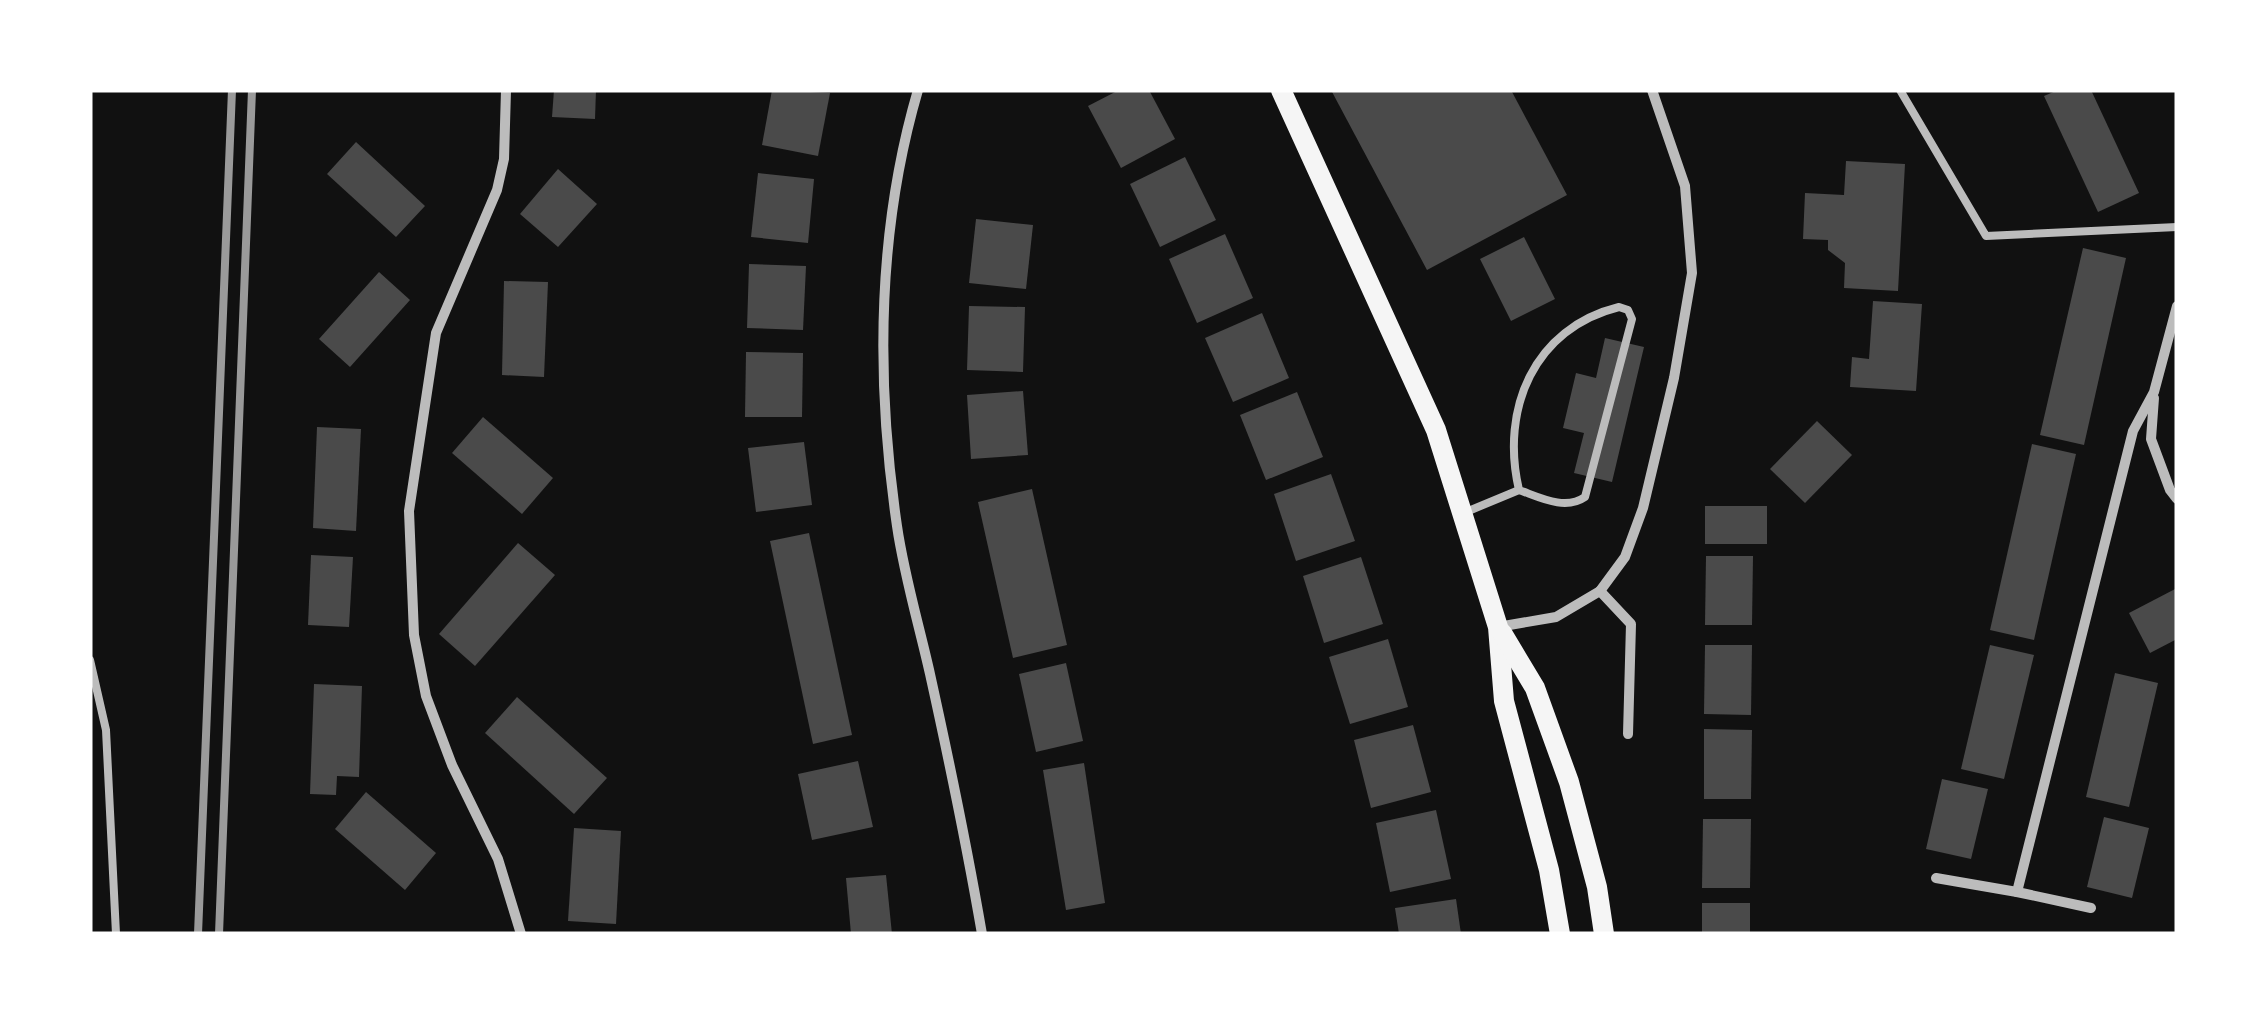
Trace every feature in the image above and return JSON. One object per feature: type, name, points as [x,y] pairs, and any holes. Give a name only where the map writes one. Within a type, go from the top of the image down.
[{"type":"main road","points":[[1280,90],[1436,430],[1498,627],[1504,701],[1550,870],[1560,934]]},
{"type":"main road","points":[[1498,627],[1535,688],[1569,782],[1598,888],[1604,934]]},
{"type":"street","points":[[506,90],[504,159],[497,190],[436,333],[410,511],[414,635],[426,696],[452,765],[498,859],[522,934]]},
{"type":"street","points":[[918,90],[902,146],[885,288],[884,394],[897,528],[961,815],[982,934]]},
{"type":"street","points":[[1498,627],[1556,617],[1600,591],[1625,557],[1643,508],[1674,378],[1692,273],[1685,186],[1652,90]]},
{"type":"street","points":[[2176,313],[2154,392],[2151,439],[2177,499]]},
{"type":"street","points":[[2017,892],[2133,431],[2154,392]]},
{"type":"street","points":[[1600,591],[1631,624],[1628,734]]},
{"type":"street","points":[[1936,878],[2092,908]]},
{"type":"lane","points":[[1900,90],[1986,236],[2177,226]]},
{"type":"lane","points":[[1462,514],[1519,490],[1564,504],[1585,497],[1627,343],[1632,320],[1628,310],[1619,307],[1599,312],[1573,326],[1546,348],[1514,420],[1512,462],[1519,490]]},
{"type":"lane","points":[[90,660],[106,730],[116,934]]},
{"type":"building","points":[[554,90],[596,90],[595,119],[552,117]]},
{"type":"building","points":[[772,90],[830,93],[818,156],[762,145]]},
{"type":"building","points":[[1119,90],[1149,90],[1175,139],[1121,168],[1088,106]]},
{"type":"building","points":[[1331,90],[1511,90],[1567,195],[1427,270]]},
{"type":"building","points":[[2058,90],[2091,90],[2139,193],[2098,212],[2044,96]]},
{"type":"building","points":[[356,142],[425,206],[396,237],[327,174]]},
{"type":"building","points":[[1185,157],[1216,220],[1160,247],[1130,184]]},
{"type":"building","points":[[1846,161],[1905,164],[1898,291],[1844,288],[1845,263],[1828,250],[1828,240],[1803,239],[1805,193],[1844,195]]},
{"type":"building","points":[[558,169],[597,204],[558,247],[520,214]]},
{"type":"building","points":[[758,173],[814,179],[808,243],[751,237]]},
{"type":"building","points":[[976,219],[1033,225],[1026,289],[969,283]]},
{"type":"building","points":[[1225,234],[1253,298],[1197,323],[1169,259]]},
{"type":"building","points":[[1524,237],[1555,299],[1511,321],[1480,259]]},
{"type":"building","points":[[2083,248],[2126,258],[2084,445],[2040,435]]},
{"type":"building","points":[[749,264],[806,266],[803,330],[747,328]]},
{"type":"building","points":[[379,272],[410,300],[350,367],[319,339]]},
{"type":"building","points":[[504,281],[548,282],[544,377],[502,375]]},
{"type":"building","points":[[1873,301],[1922,304],[1916,391],[1850,387],[1852,357],[1869,359]]},
{"type":"building","points":[[969,306],[1025,307],[1023,372],[967,370]]},
{"type":"building","points":[[1262,313],[1289,378],[1233,402],[1205,338]]},
{"type":"building","points":[[1605,338],[1644,347],[1612,482],[1574,473],[1584,433],[1563,428],[1576,373],[1596,378]]},
{"type":"building","points":[[746,352],[803,353],[802,417],[745,417]]},
{"type":"building","points":[[1023,391],[1028,455],[971,459],[967,395]]},
{"type":"building","points":[[1297,392],[1323,457],[1266,480],[1240,415]]},
{"type":"building","points":[[483,417],[553,478],[522,514],[452,453]]},
{"type":"building","points":[[1817,421],[1852,455],[1805,503],[1770,469]]},
{"type":"building","points":[[317,427],[361,429],[356,531],[313,528]]},
{"type":"building","points":[[804,442],[812,505],[756,512],[748,448]]},
{"type":"building","points":[[2032,444],[2076,454],[2034,640],[1990,630]]},
{"type":"building","points":[[1331,474],[1355,541],[1296,561],[1274,494]]},
{"type":"building","points":[[1032,489],[1067,645],[1013,658],[978,502]]},
{"type":"building","points":[[1705,506],[1767,506],[1767,544],[1705,544]]},
{"type":"building","points":[[809,533],[852,735],[813,744],[770,541]]},
{"type":"building","points":[[518,543],[555,575],[475,666],[439,634]]},
{"type":"building","points":[[311,555],[353,557],[349,627],[308,625]]},
{"type":"building","points":[[1706,556],[1753,556],[1752,625],[1705,625]]},
{"type":"building","points":[[1361,557],[1383,624],[1324,643],[1303,576]]},
{"type":"building","points":[[2177,588],[2177,639],[2150,653],[2129,613]]},
{"type":"building","points":[[1388,639],[1408,707],[1350,724],[1329,657]]},
{"type":"building","points":[[1705,645],[1752,645],[1751,715],[1704,714]]},
{"type":"building","points":[[1990,645],[2034,655],[2004,779],[1961,769]]},
{"type":"building","points":[[1066,663],[1083,741],[1036,752],[1019,674]]},
{"type":"building","points":[[2115,673],[2158,683],[2129,807],[2086,797]]},
{"type":"building","points":[[314,684],[362,686],[359,777],[337,776],[336,795],[310,794]]},
{"type":"building","points":[[517,697],[607,778],[574,814],[485,733]]},
{"type":"building","points":[[1413,725],[1431,792],[1371,808],[1354,740]]},
{"type":"building","points":[[1704,729],[1752,730],[1751,799],[1704,799]]},
{"type":"building","points":[[858,761],[873,827],[812,840],[798,774]]},
{"type":"building","points":[[1084,763],[1105,903],[1066,910],[1043,770]]},
{"type":"building","points":[[1942,779],[1988,789],[1971,859],[1926,849]]},
{"type":"building","points":[[366,792],[436,853],[405,890],[335,829]]},
{"type":"building","points":[[1436,810],[1451,879],[1390,892],[1376,823]]},
{"type":"building","points":[[2104,817],[2149,828],[2132,898],[2087,887]]},
{"type":"building","points":[[1703,819],[1751,819],[1750,888],[1702,888]]},
{"type":"building","points":[[574,828],[621,831],[616,924],[568,921]]},
{"type":"building","points":[[886,875],[892,934],[851,934],[846,878]]},
{"type":"building","points":[[1456,899],[1461,934],[1399,934],[1395,908]]},
{"type":"building","points":[[1702,903],[1750,903],[1750,934],[1702,934]]},
{"type":"railway","points":[[198,934],[232,90]]},
{"type":"railway","points":[[219,934],[252,90]]}]
